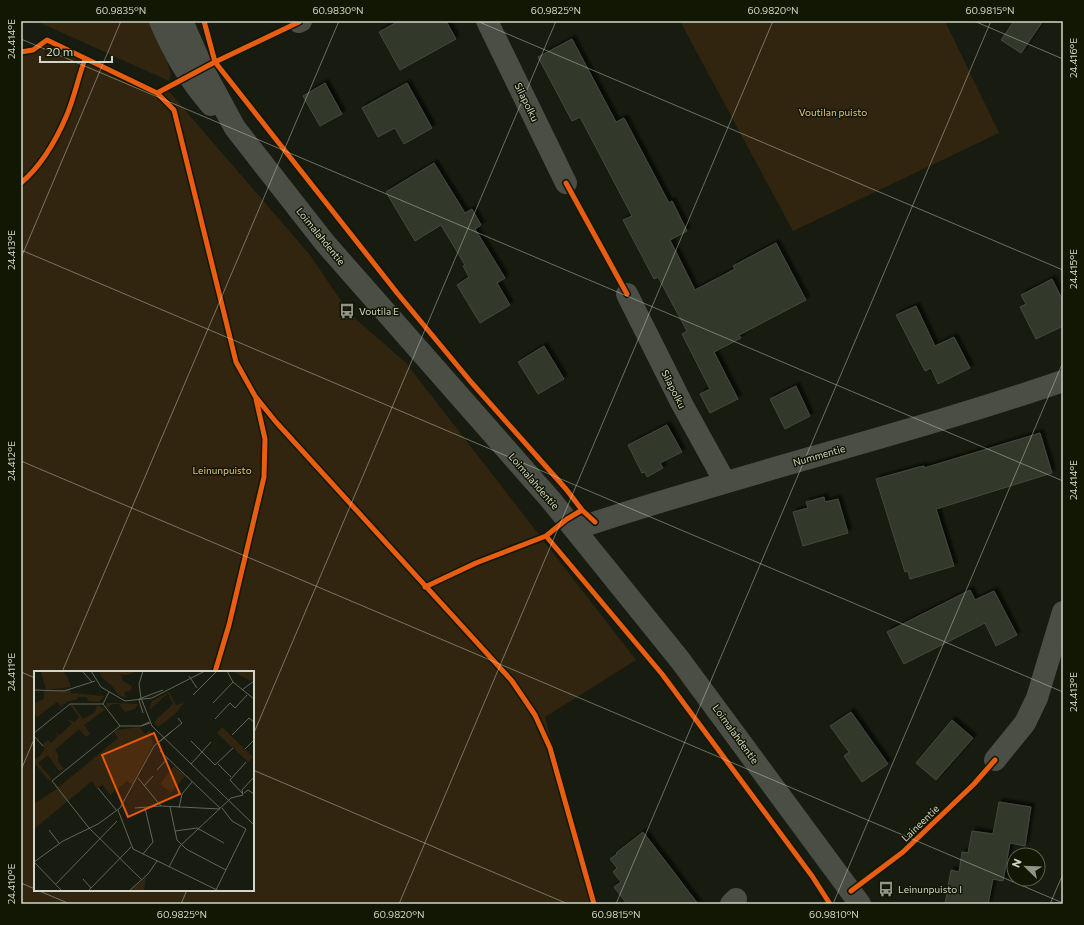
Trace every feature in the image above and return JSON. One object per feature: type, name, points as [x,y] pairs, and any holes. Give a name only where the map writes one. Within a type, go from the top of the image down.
[{"type":"street","name":"Loimalahdentie","points":[[160,21],[173,51],[199,92],[235,128],[325,243],[575,529],[680,660],[860,904]]},
{"type":"street","name":"Loimalahdentie","points":[[182,21],[203,69],[235,128]]},
{"type":"street","name":"Silapolku","points":[[487,21],[566,183]]},
{"type":"street","name":"Silapolku","points":[[627,294],[682,404],[725,482]]},
{"type":"street","name":"Nummentie","points":[[575,529],[725,482],[1008,400],[1063,381]]},
{"type":"street","points":[[995,760],[1024,723],[1037,698],[1063,612]]},
{"type":"green space","points":[[36,21],[150,21],[171,74],[169,81]]},
{"type":"green space","name":"Voutilan puisto","points":[[680,21],[945,21],[999,133],[793,231]]},
{"type":"green space","name":"Leinunpuisto","points":[[47,40],[157,93],[166,88],[310,255],[339,298],[357,320],[406,363],[636,660],[545,717],[597,904],[21,904],[21,52],[33,50]]},
{"type":"building","points":[[399,21],[446,21],[456,39],[400,70],[379,32]]},
{"type":"building","points":[[1014,21],[1043,21],[1021,53],[1001,40]]},
{"type":"building","points":[[572,39],[616,122],[624,118],[669,203],[672,201],[687,231],[670,240],[695,290],[735,269],[733,266],[776,243],[806,300],[739,335],[741,338],[714,352],[738,399],[710,413],[700,394],[710,389],[682,334],[687,331],[658,277],[654,279],[623,220],[632,216],[580,117],[572,121],[538,57]]},
{"type":"building","points":[[325,83],[342,114],[320,126],[303,96]]},
{"type":"building","points":[[407,83],[432,128],[404,144],[395,128],[378,137],[362,108]]},
{"type":"building","points":[[434,163],[465,213],[472,209],[481,225],[475,229],[505,278],[497,283],[510,305],[480,323],[457,285],[469,277],[463,266],[465,265],[441,225],[415,241],[386,192]]},
{"type":"building","points":[[1052,279],[1063,301],[1063,326],[1036,339],[1020,307],[1026,304],[1021,295]]},
{"type":"building","points":[[916,306],[935,346],[954,337],[970,368],[938,384],[931,368],[925,371],[896,315]]},
{"type":"building","points":[[544,346],[564,379],[538,394],[518,362]]},
{"type":"building","points":[[796,386],[810,416],[785,429],[770,399]]},
{"type":"building","points":[[667,425],[682,452],[660,463],[663,468],[647,477],[645,472],[642,473],[628,445]]},
{"type":"building","points":[[1040,433],[1052,473],[936,509],[954,566],[910,579],[908,571],[905,572],[876,479],[919,467],[924,466],[924,468]]},
{"type":"building","points":[[824,497],[825,502],[838,499],[848,533],[803,546],[793,512],[808,508],[806,502]]},
{"type":"building","points":[[970,590],[975,600],[994,591],[1017,635],[996,646],[985,623],[904,664],[887,632]]},
{"type":"building","points":[[851,712],[888,764],[862,782],[844,756],[849,752],[830,726]]},
{"type":"building","points":[[952,720],[973,738],[936,780],[916,763]]},
{"type":"building","points":[[999,802],[1031,807],[1025,846],[1010,843],[1009,847],[1006,847],[1006,865],[1003,881],[993,879],[988,904],[945,904],[951,870],[959,872],[962,852],[968,853],[972,831],[993,834]]},
{"type":"building","points":[[643,832],[698,904],[627,904],[614,887],[621,882],[613,872],[617,868],[610,859]]},
{"type":"cycle path","points":[[204,21],[215,62],[398,294],[471,382],[566,489],[582,510],[595,522]]},
{"type":"cycle path","points":[[157,93],[215,62],[299,22]]},
{"type":"cycle path","points":[[21,52],[33,50],[47,40],[157,93],[174,110],[236,362],[255,396],[276,422],[512,681],[535,715],[550,748],[594,904]]},
{"type":"cycle path","points":[[21,183],[35,169],[47,153],[62,126],[69,110],[85,59]]},
{"type":"cycle path","points":[[566,183],[627,294]]},
{"type":"cycle path","points":[[215,671],[229,625],[264,477],[265,439],[256,399]]},
{"type":"cycle path","points":[[425,587],[476,563],[546,536],[567,519],[582,510]]},
{"type":"cycle path","points":[[546,536],[662,674],[812,876],[830,904]]},
{"type":"cycle path","name":"Laineentie","points":[[851,891],[903,852],[974,784],[995,760]]},
{"type":"place","name":"Voutila E","points":[[347,311]]},
{"type":"place","name":"Leinunpuisto I","points":[[886,889]]}]
